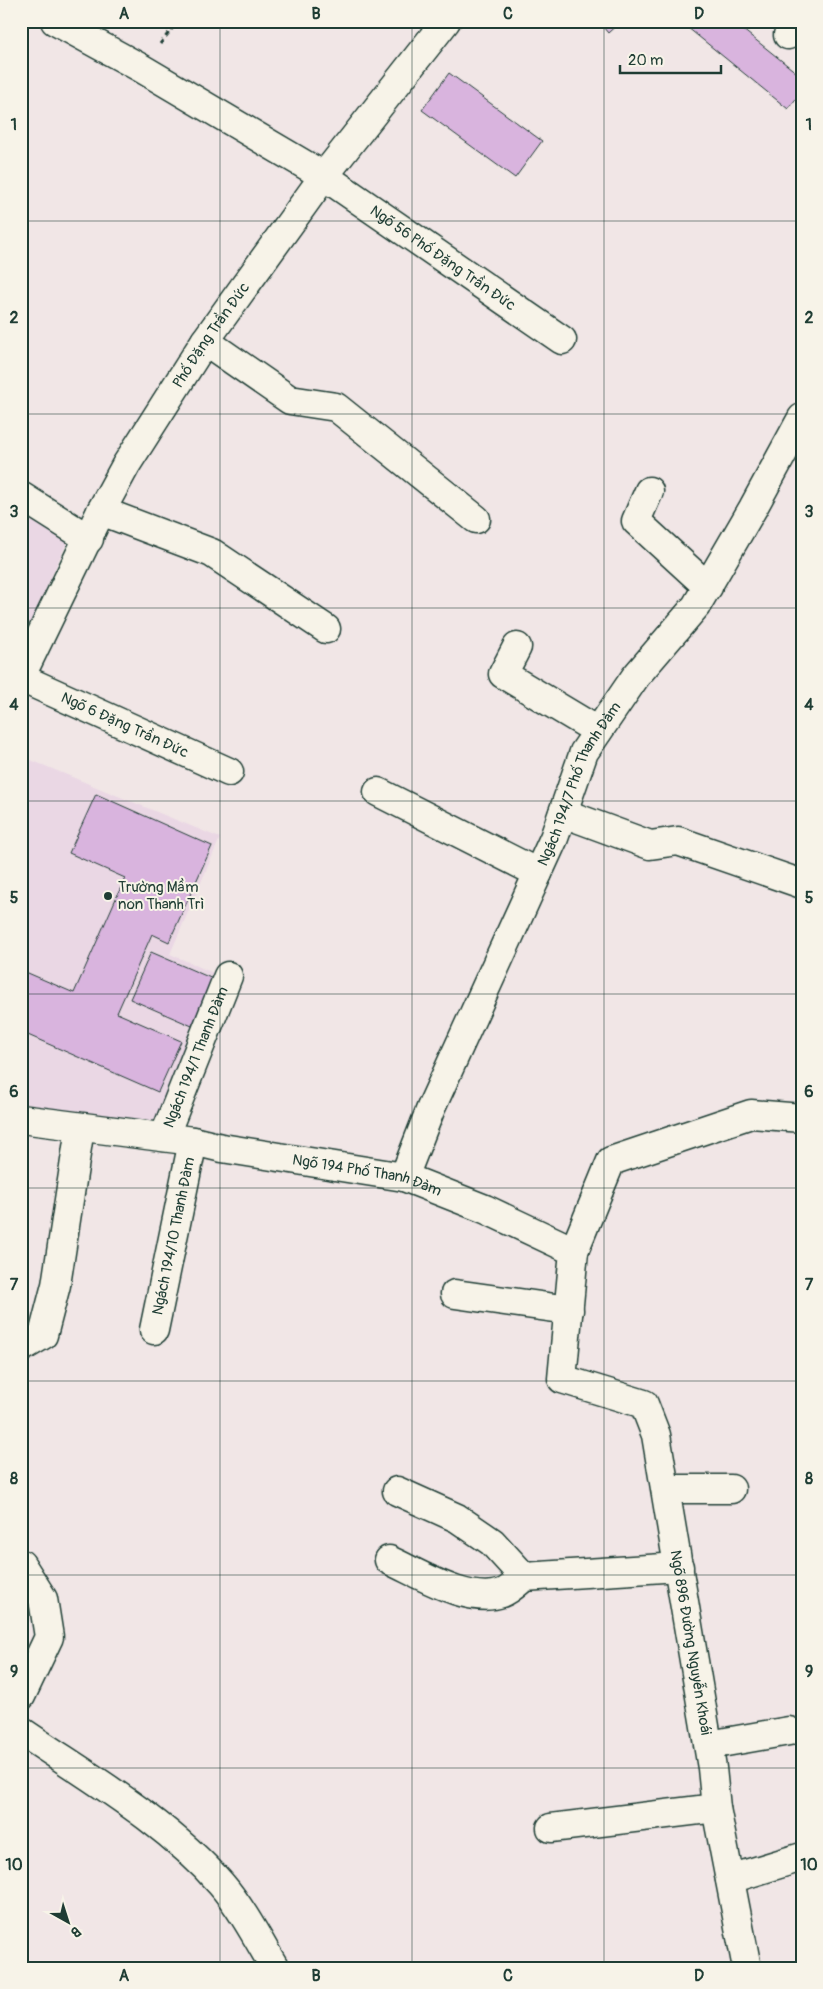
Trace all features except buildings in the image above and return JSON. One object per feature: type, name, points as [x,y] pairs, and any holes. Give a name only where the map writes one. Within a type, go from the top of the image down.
[{"type":"street","name":"Ngõ 56 Phố Đặng Trần Đức","points":[[55,21],[141,68],[324,176],[562,340]]},
{"type":"street","name":"Phố Đặng Trần Đức","points":[[21,677],[101,511],[126,465],[205,342],[324,176],[446,21]]},
{"type":"street","points":[[205,342],[290,400],[336,407],[476,519]]},
{"type":"street","name":"Ngách 194/7 Phố Thanh Đàm","points":[[404,1177],[435,1099],[554,838],[584,752],[636,676],[696,606],[753,508],[802,418]]},
{"type":"street","points":[[649,491],[636,522],[708,587]]},
{"type":"street","points":[[21,496],[89,539]]},
{"type":"street","points":[[101,511],[212,553],[326,628]]},
{"type":"street","points":[[517,647],[503,674],[598,731]]},
{"type":"street","name":"Ngõ 6 Đặng Trần Đức","points":[[21,677],[229,772]]},
{"type":"street","points":[[378,792],[538,873]]},
{"type":"street","points":[[563,813],[650,845],[678,842],[802,884]]},
{"type":"street","name":"Ngách 194/1 Thanh Đàm","points":[[164,1137],[228,976]]},
{"type":"street","points":[[455,1294],[569,1310],[574,1251],[611,1162],[751,1114],[802,1118]]},
{"type":"street","name":"Ngõ 194 Phố Thanh Đàm","points":[[21,1119],[193,1141],[222,1148],[404,1177],[485,1209],[574,1251]]},
{"type":"street","points":[[21,1348],[43,1335],[56,1286],[80,1128]]},
{"type":"street","name":"Ngách 194/10 Thanh Đàm","points":[[154,1330],[193,1141]]},
{"type":"street","name":"Ngõ 896 Đường Nguyễn Khoái","points":[[569,1310],[562,1379],[644,1404],[656,1435],[709,1745],[716,1808],[747,1968]]},
{"type":"street","points":[[666,1489],[731,1489]]},
{"type":"street","points":[[397,1491],[457,1518],[478,1532],[492,1542],[524,1577]]},
{"type":"street","points":[[389,1560],[464,1594],[479,1596],[503,1593],[524,1577],[679,1567]]},
{"type":"street","points":[[21,1564],[42,1599],[49,1637],[21,1696]]},
{"type":"street","points":[[21,1731],[145,1816],[196,1858],[222,1886],[260,1942],[275,1968]]},
{"type":"street","points":[[709,1745],[789,1731]]},
{"type":"street","points":[[550,1828],[716,1808]]},
{"type":"street","points":[[730,1879],[802,1858]]},
{"type":"shaded area","points":[[21,515],[67,542],[21,643]]},
{"type":"shaded area","name":"Trường Mầm non Thanh Trì","points":[[21,756],[220,838],[170,954],[220,976],[162,1129],[21,1103]]},
{"type":"place","name":"Trường Mầm non Thanh Trì","points":[[108,896]]}]
